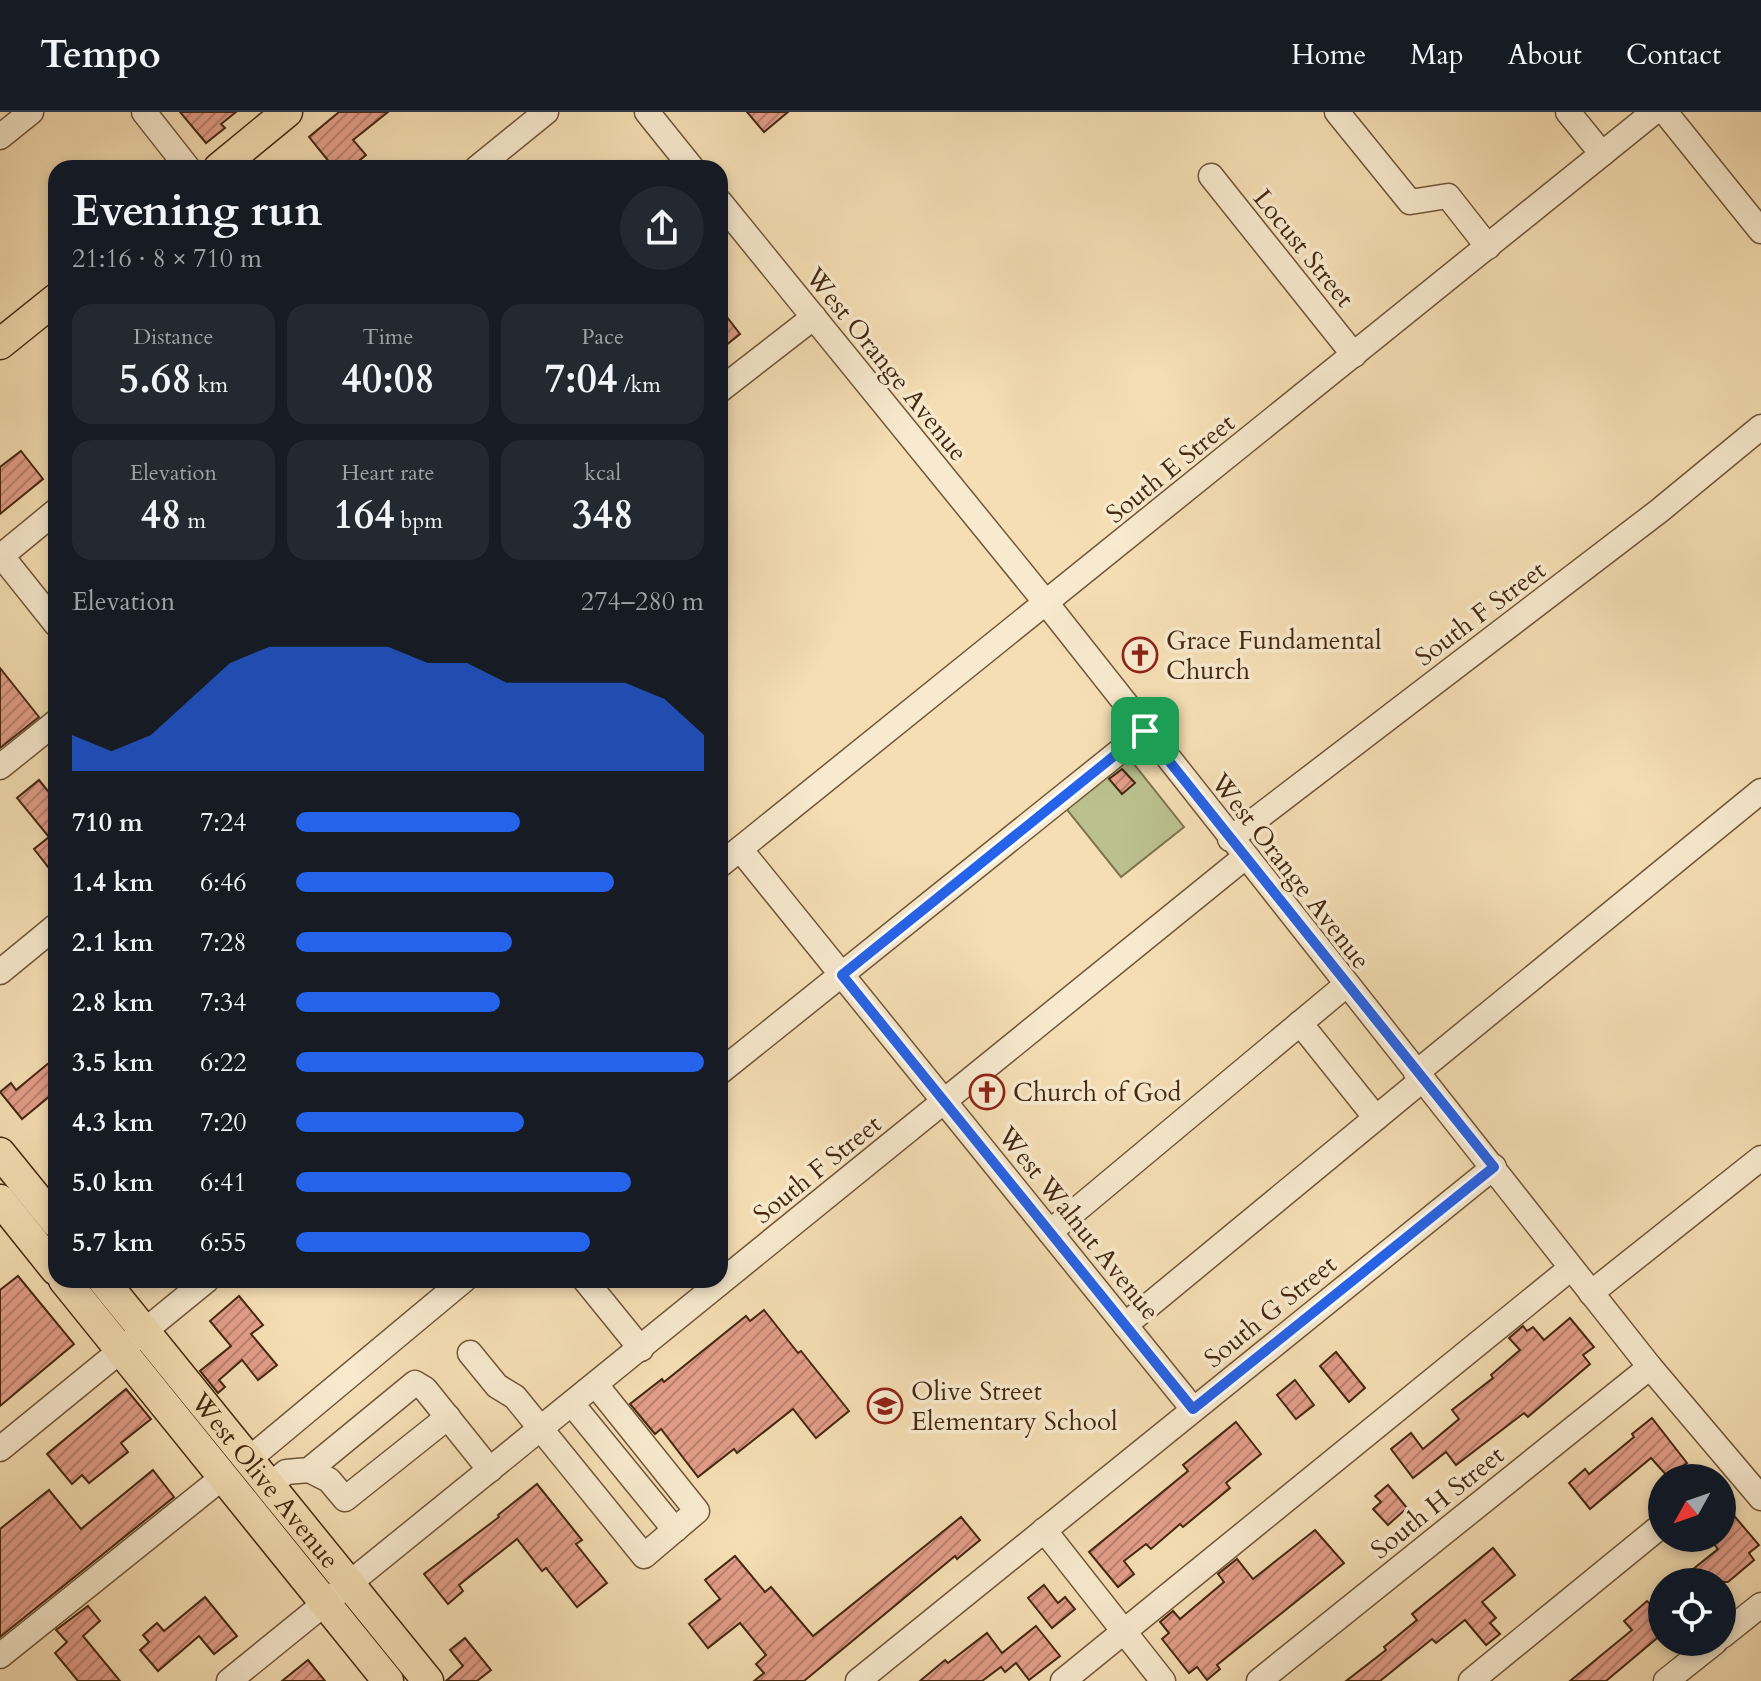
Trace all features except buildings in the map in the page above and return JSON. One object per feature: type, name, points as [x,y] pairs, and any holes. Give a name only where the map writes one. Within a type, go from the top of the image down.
[{"type":"main road","points":[[229,160],[287,112]]},
{"type":"main road","points":[[0,344],[48,305]]},
{"type":"main road","points":[[0,1153],[48,1212]]},
{"type":"main road","points":[[0,1200],[48,1260]]},
{"type":"main road","name":"West Olive Avenue","points":[[73,1288],[131,1341],[248,1460],[428,1681]]},
{"type":"main road","name":"West Olive Avenue","points":[[107,1288],[131,1341],[223,1477],[388,1681]]},
{"type":"street","points":[[0,137],[31,112]]},
{"type":"street","points":[[144,112],[182,160]]},
{"type":"street","points":[[487,160],[546,112]]},
{"type":"street","points":[[647,112],[686,160]]},
{"type":"street","points":[[1337,112],[1410,202],[1448,196],[1488,247]]},
{"type":"street","points":[[1568,112],[1602,154]]},
{"type":"street","name":"South E Street","points":[[728,859],[1654,112]]},
{"type":"street","points":[[1665,112],[1761,231]]},
{"type":"street","name":"Locust Street","points":[[1211,176],[1354,355]]},
{"type":"street","name":"West Orange Avenue","points":[[728,212],[1047,604],[1346,985],[1494,1167],[1650,1367],[1721,1464]]},
{"type":"street","points":[[728,384],[814,317]]},
{"type":"street","name":"South F Street","points":[[728,1278],[944,1101],[1238,848],[1761,427]]},
{"type":"street","points":[[48,518],[1,556],[48,614]]},
{"type":"street","points":[[0,767],[48,728]]},
{"type":"street","points":[[728,1066],[1145,731]]},
{"type":"street","points":[[1125,1325],[1376,1118],[1419,1076],[1761,791]]},
{"type":"street","name":"West Walnut Avenue","points":[[740,849],[1193,1409]]},
{"type":"street","points":[[0,972],[48,933]]},
{"type":"street","points":[[1050,1232],[1346,985]]},
{"type":"street","points":[[1300,1023],[1376,1118]]},
{"type":"street","points":[[1591,1293],[1761,1158]]},
{"type":"street","name":"South G Street","points":[[858,1681],[1494,1167]]},
{"type":"street","points":[[1063,1681],[1571,1268]]},
{"type":"street","points":[[0,1449],[197,1288]]},
{"type":"street","points":[[248,1460],[454,1288]]},
{"type":"street","points":[[591,1288],[641,1349]]},
{"type":"street","name":"South F Street","points":[[229,1681],[716,1288]]},
{"type":"street","points":[[470,1353],[497,1386],[515,1397],[644,1556],[697,1511],[596,1385]]},
{"type":"street","name":"South H Street","points":[[1259,1681],[1650,1367]]},
{"type":"street","points":[[309,1470],[415,1383],[425,1389],[490,1470]]},
{"type":"street","points":[[572,1404],[675,1530]]},
{"type":"street","points":[[269,1486],[286,1472],[309,1470],[329,1480],[345,1499],[448,1417]]},
{"type":"street","points":[[0,1656],[223,1477]]},
{"type":"street","name":"West Orange Avenue","points":[[1736,1479],[1761,1498]]},
{"type":"street","points":[[1044,1530],[1163,1681]]},
{"type":"street","points":[[1471,1681],[1648,1536]]},
{"type":"street","points":[[1736,1625],[1761,1605]]},
{"type":"street","points":[[1666,1681],[1697,1656]]},
{"type":"green space","points":[[1126,754],[1184,827],[1121,877],[1064,806]]},
{"type":"place","name":"Grace Fundamental Church","points":[[1140,655]]},
{"type":"place","name":"Church of God","points":[[987,1092]]},
{"type":"place","name":"Olive Street Elementary School","points":[[885,1406]]},
{"type":"route","points":[[1145,731],[1494,1167],[1193,1409],[842,975],[1145,731]]}]
